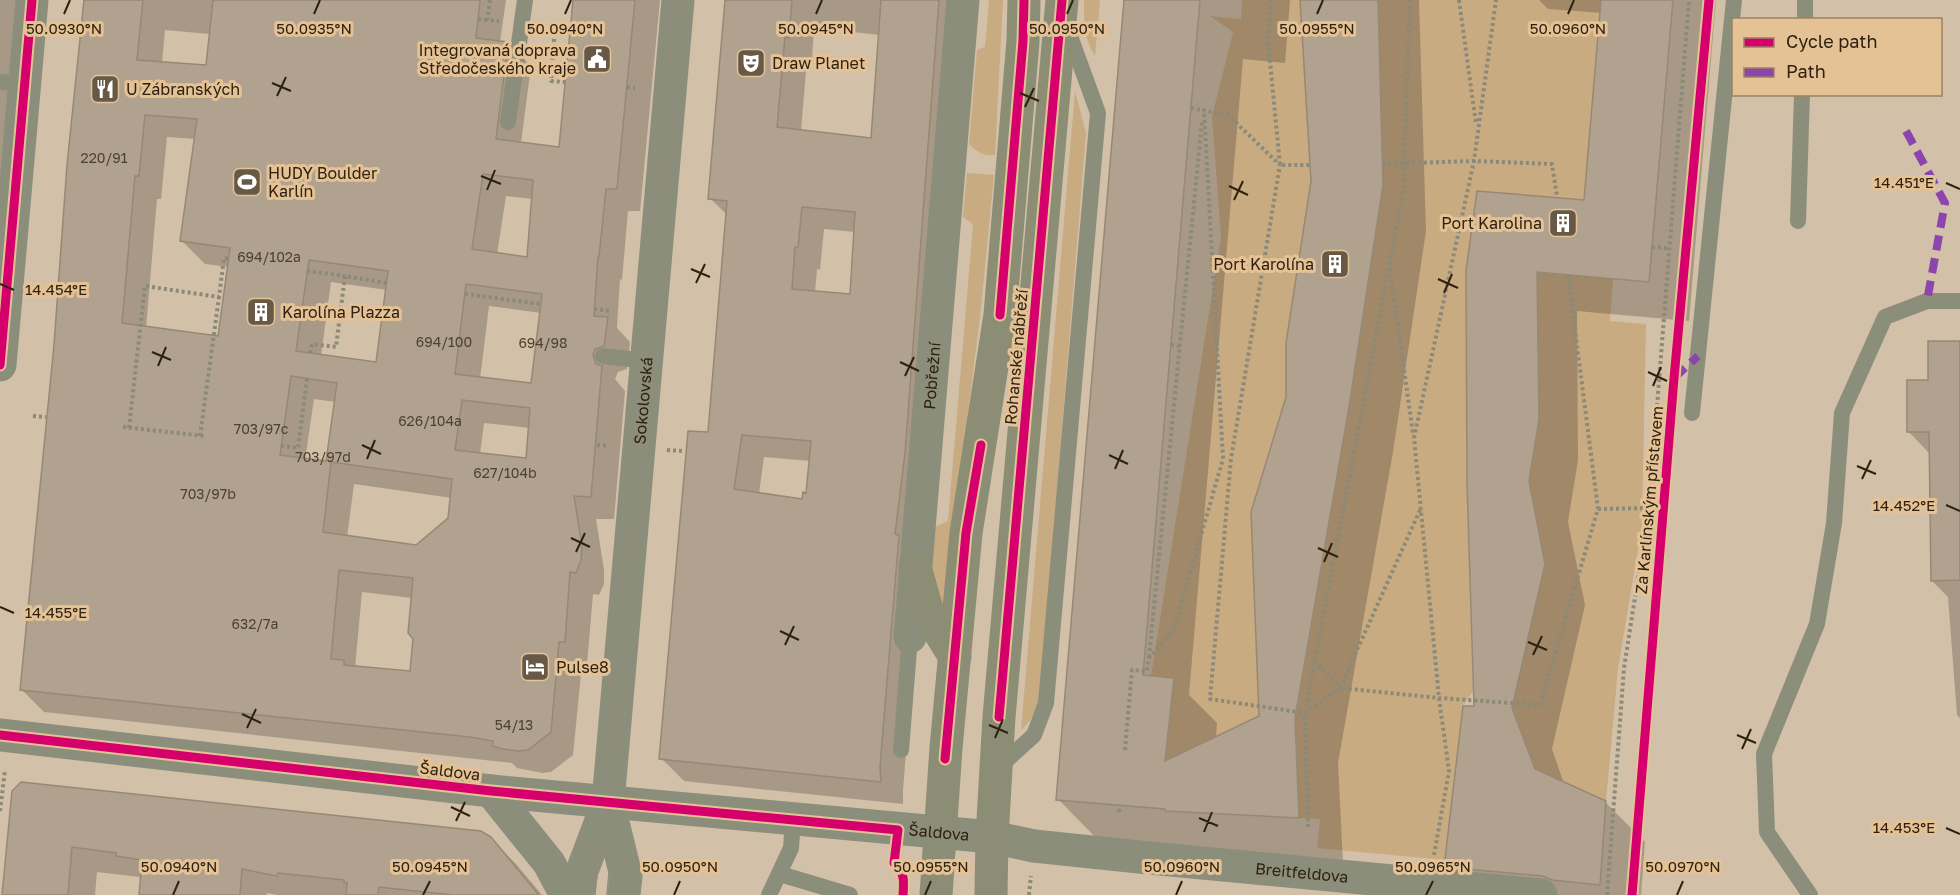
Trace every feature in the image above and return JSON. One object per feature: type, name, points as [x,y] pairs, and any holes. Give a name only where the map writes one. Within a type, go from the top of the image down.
[{"type":"main road","name":"Rohanské nábřeží","points":[[936,895],[945,759],[966,533],[1000,315],[1023,41],[1024,0]]},
{"type":"main road","name":"Rohanské nábřeží","points":[[991,895],[995,771],[1062,6]]},
{"type":"main road","points":[[915,567],[928,613],[955,657]]},
{"type":"street","points":[[0,365],[13,83],[32,0]]},
{"type":"street","name":"Sokolovská","points":[[578,895],[582,870],[608,802],[678,0]]},
{"type":"street","name":"Pobřežní","points":[[910,638],[963,0]]},
{"type":"street","name":"Šaldova","points":[[0,735],[491,791],[992,837]]},
{"type":"street","name":"Šaldova","points":[[491,791],[549,863],[566,895]]},
{"type":"street","name":"Sokolovská","points":[[608,802],[626,876],[624,895]]},
{"type":"street","name":"Breitfeldova","points":[[992,837],[1034,846],[1139,858],[1424,882],[1541,895]]},
{"type":"lane","points":[[508,122],[525,0]]},
{"type":"lane","points":[[1732,18],[1734,0]]},
{"type":"lane","points":[[1805,0],[1805,18]]},
{"type":"lane","points":[[995,771],[1034,735],[1046,704],[1097,130],[1098,113],[1062,6]]},
{"type":"lane","points":[[1692,413],[1732,20]]},
{"type":"lane","points":[[1798,220],[1802,96]]},
{"type":"lane","points":[[1810,895],[1767,832],[1764,754],[1817,624],[1834,523],[1842,413],[1885,317],[1927,301],[1960,301]]},
{"type":"lane","points":[[603,356],[647,361]]},
{"type":"lane","name":"Pobřežní","points":[[901,750],[910,638]]},
{"type":"lane","points":[[769,895],[790,848],[793,820]]},
{"type":"lane","points":[[780,874],[850,895]]},
{"type":"path","points":[[1271,0],[1268,40],[1280,165],[1232,459],[1210,699],[1305,714],[1340,687],[1421,509]]},
{"type":"path","points":[[1308,827],[1305,714],[1402,192],[1410,0]]},
{"type":"path","points":[[1460,0],[1477,131]]},
{"type":"path","points":[[1414,438],[1474,161],[1496,0]]},
{"type":"path","points":[[1607,895],[1624,668],[1649,508],[1689,0]]},
{"type":"path","points":[[478,19],[488,20]]},
{"type":"path","points":[[522,24],[555,27],[551,81],[565,82]]},
{"type":"path","points":[[627,87],[635,88]]},
{"type":"path","points":[[1191,108],[1228,115],[1280,165],[1310,165]]},
{"type":"path","points":[[1125,750],[1132,670],[1147,671],[1149,658],[1204,109]]},
{"type":"path","points":[[1149,658],[1174,629],[1222,459],[1204,109]]},
{"type":"path","points":[[1382,164],[1474,161],[1552,164],[1557,197]]},
{"type":"path","points":[[1652,247],[1669,248]]},
{"type":"path","points":[[123,427],[202,436],[224,258],[229,259]]},
{"type":"path","points":[[1389,264],[1414,438],[1439,698],[1449,771],[1424,882]]},
{"type":"path","points":[[307,271],[387,283]]},
{"type":"path","points":[[1315,660],[1340,687],[1439,698],[1540,705],[1598,508],[1568,275]]},
{"type":"path","points":[[310,353],[312,344],[336,347],[345,276]]},
{"type":"path","points":[[129,428],[145,286],[219,297]]},
{"type":"path","points":[[465,294],[541,304]]},
{"type":"path","points":[[594,309],[611,311]]},
{"type":"path","points":[[1171,345],[1180,346]]},
{"type":"path","points":[[281,446],[298,448],[307,379]]},
{"type":"path","points":[[33,416],[46,417]]},
{"type":"path","points":[[1222,459],[1232,459]]},
{"type":"path","points":[[1598,508],[1649,508]]},
{"type":"path","points":[[0,811],[5,771]]},
{"type":"path","points":[[1119,812],[1120,806]]},
{"type":"path","points":[[894,863],[904,877],[903,895]]},
{"type":"path","points":[[1029,895],[1032,872]]},
{"type":"shaded area","points":[[989,0],[1003,0],[995,155],[981,153],[969,144],[977,50],[985,47]]},
{"type":"shaded area","points":[[1084,0],[1100,0],[1095,56],[1086,36]]},
{"type":"shaded area","points":[[1242,0],[1300,0],[1311,181],[1286,343],[1286,397],[1251,512],[1259,716],[1165,761],[1174,678],[1151,676],[1221,237],[1212,116],[1233,32],[1210,16],[1241,19]]},
{"type":"shaded area","points":[[1378,0],[1601,0],[1585,200],[1477,191],[1466,271],[1467,482],[1473,691],[1463,706],[1445,860],[1317,848],[1320,819],[1299,818],[1295,722],[1349,407],[1383,185]]},
{"type":"shaded area","points":[[1075,91],[1086,133],[1041,686],[1036,710],[1021,730]]},
{"type":"shaded area","points":[[967,173],[994,175],[980,317],[943,610],[931,579],[928,530],[948,521],[973,224],[963,217]]},
{"type":"shaded area","points":[[1537,272],[1613,279],[1610,321],[1646,324],[1642,525],[1618,669],[1606,801],[1535,769],[1512,707],[1545,564],[1529,481]]},
{"type":"building","points":[[84,0],[143,0],[137,60],[206,65],[213,0],[480,0],[476,38],[508,42],[496,139],[559,147],[573,0],[635,0],[617,189],[606,189],[598,257],[594,316],[608,317],[604,346],[595,349],[593,355],[596,364],[602,366],[591,497],[574,496],[582,546],[581,560],[576,573],[570,572],[565,642],[559,642],[551,732],[528,750],[518,751],[492,746],[493,741],[470,737],[20,690],[54,345],[67,165]],"holes":[[[145,115],[197,119],[180,241],[230,248],[218,336],[122,323],[135,176],[139,176]],[[483,174],[533,180],[527,257],[472,249]],[[309,260],[388,271],[376,362],[296,351]],[[466,284],[542,294],[531,383],[455,374]],[[291,376],[337,383],[326,461],[280,455]],[[462,400],[530,408],[526,458],[455,450]],[[331,462],[452,479],[448,518],[416,545],[323,532]],[[339,570],[413,578],[408,633],[413,639],[410,671],[344,665],[344,660],[331,659]]]},
{"type":"building","points":[[725,0],[792,0],[789,38],[785,37],[777,127],[871,138],[881,0],[939,0],[905,453],[895,534],[899,535],[880,767],[881,782],[659,759],[688,431],[708,432],[727,201],[708,199]],"holes":[[[802,207],[855,212],[850,294],[792,289],[795,247],[798,247]],[[742,435],[811,441],[806,493],[803,492],[802,499],[734,489]]]},
{"type":"building","points":[[1124,0],[1200,0],[1143,675],[1174,678],[1165,761],[1259,716],[1251,512],[1286,397],[1286,343],[1311,181],[1300,0],[1378,0],[1383,185],[1349,407],[1295,718],[1299,818],[1165,811],[1165,809],[1056,800]]},
{"type":"building","points":[[1601,0],[1673,0],[1649,282],[1537,272],[1539,419],[1529,481],[1545,564],[1512,708],[1535,769],[1606,801],[1600,885],[1552,880],[1543,876],[1444,867],[1463,706],[1474,706],[1467,483],[1466,271],[1477,191],[1584,200]]},
{"type":"building","points":[[1928,341],[1960,341],[1960,580],[1931,581],[1929,432],[1907,432],[1907,380],[1928,380]]},
{"type":"building","points":[[21,782],[481,831],[491,837],[539,895],[453,895],[379,887],[378,895],[346,895],[347,883],[344,883],[344,880],[278,873],[277,876],[242,869],[240,895],[139,895],[142,860],[116,856],[116,853],[72,847],[68,895],[2,895],[12,791]]},
{"type":"tram line","points":[[595,895],[673,0]]},
{"type":"tram line","points":[[607,895],[685,0]]},
{"type":"marked path","points":[[1906,131],[1945,203],[1927,301]]},
{"type":"marked path","points":[[1674,378],[1698,356]]},
{"type":"cycle path","points":[[0,365],[32,0]]},
{"type":"cycle path","points":[[1000,315],[1023,41],[1024,0]]},
{"type":"cycle path","points":[[999,717],[1062,0]]},
{"type":"cycle path","name":"Za Karlínským přístavem","points":[[1632,895],[1674,378],[1709,0]]},
{"type":"cycle path","points":[[945,759],[966,533],[981,445]]},
{"type":"cycle path","points":[[0,735],[491,791],[898,830],[894,863],[903,878],[903,895]]},
{"type":"place","name":"Integrovaná doprava Středočeského kraje","points":[[597,59]]},
{"type":"place","name":"Draw Planet","points":[[751,63]]},
{"type":"place","name":"U Zábranských","points":[[105,89]]},
{"type":"place","name":"HUDY Boulder Karlín","points":[[247,182]]},
{"type":"place","name":"Port Karolina","points":[[1563,223]]},
{"type":"place","name":"Port Karolína","points":[[1335,264]]},
{"type":"place","name":"Karolína Plazza","points":[[261,312]]},
{"type":"place","name":"Pulse8","points":[[535,667]]}]
